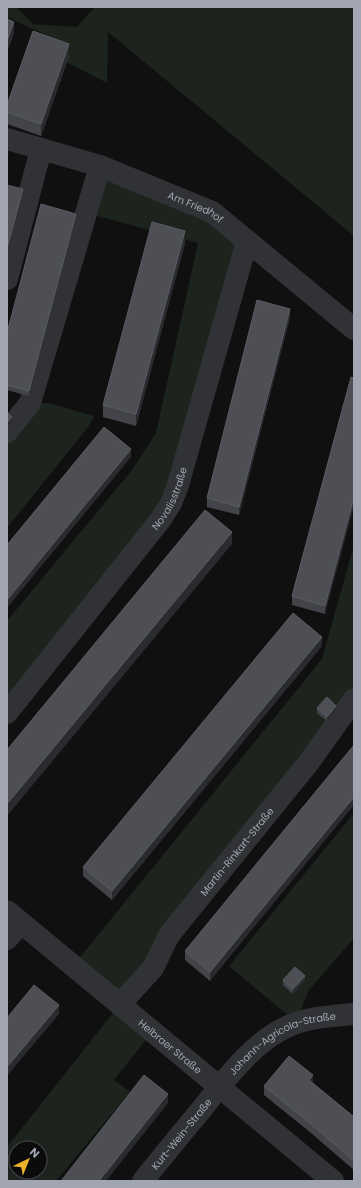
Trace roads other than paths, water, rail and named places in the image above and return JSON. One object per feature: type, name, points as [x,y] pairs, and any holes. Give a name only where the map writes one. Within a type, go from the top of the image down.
[{"type":"street","name":"Am Friedhof","points":[[7,139],[100,166],[212,212],[354,329]]},
{"type":"street","points":[[7,279],[41,149]]},
{"type":"street","points":[[7,432],[30,403],[100,166]]},
{"type":"street","name":"Novalisstraße","points":[[7,713],[161,519],[171,503],[178,485],[248,241]]},
{"type":"street","name":"Martin-Rinkart-Straße","points":[[120,1004],[153,968],[169,935],[309,762],[354,699]]},
{"type":"street","points":[[7,939],[14,917]]},
{"type":"street","name":"Helbraer Straße","points":[[14,917],[333,1181]]},
{"type":"street","name":"Johann-Agricola-Straße","points":[[220,1087],[252,1051],[271,1036],[291,1025],[310,1019],[354,1014]]},
{"type":"street","name":"Kurt-Wein-Straße","points":[[143,1181],[220,1087]]}]
